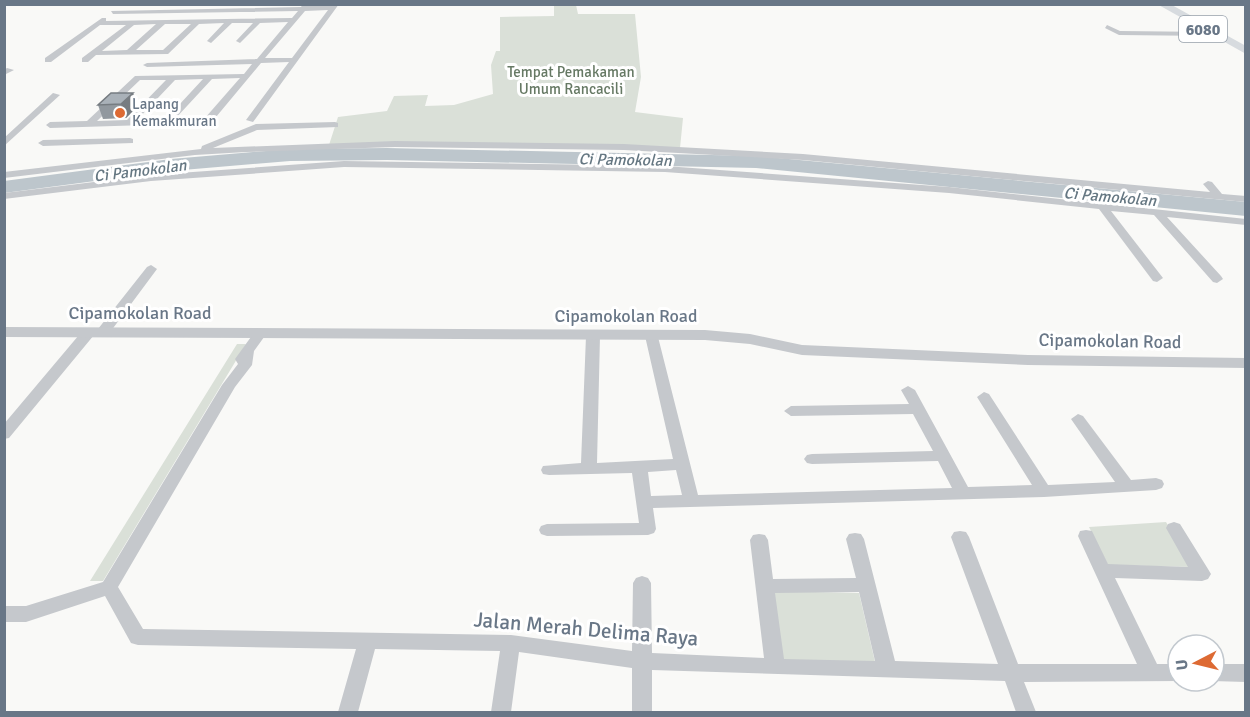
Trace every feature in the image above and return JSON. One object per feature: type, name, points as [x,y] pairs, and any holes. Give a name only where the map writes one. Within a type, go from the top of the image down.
[{"type":"main road","name":"6080","points":[[1162,4],[1211,34],[1245,51]]},
{"type":"street","points":[[48,60],[122,4]]},
{"type":"street","points":[[113,12],[335,6]]},
{"type":"street","points":[[250,120],[335,6]]},
{"type":"street","points":[[50,125],[208,121],[305,7]]},
{"type":"street","points":[[240,41],[260,20]]},
{"type":"street","points":[[98,23],[293,20]]},
{"type":"street","points":[[94,53],[165,52],[198,21]]},
{"type":"street","points":[[210,41],[230,21]]},
{"type":"street","points":[[128,53],[163,22]]},
{"type":"street","points":[[86,60],[132,23]]},
{"type":"street","points":[[1107,27],[1125,38]]},
{"type":"street","points":[[1119,33],[1211,34]]},
{"type":"street","points":[[1233,45],[1245,44]]},
{"type":"street","points":[[147,65],[293,60]]},
{"type":"street","points":[[89,124],[138,78],[244,76]]},
{"type":"street","points":[[129,123],[173,77]]},
{"type":"street","points":[[168,122],[209,77]]},
{"type":"street","points":[[4,143],[56,95]]},
{"type":"street","points":[[113,102],[150,101]]},
{"type":"street","points":[[120,158],[130,141],[147,123]]},
{"type":"street","points":[[195,152],[256,127],[334,124]]},
{"type":"street","points":[[43,143],[130,141]]},
{"type":"street","points":[[4,176],[120,158],[195,152],[395,144],[697,150],[803,157],[1245,199]]},
{"type":"street","points":[[4,196],[252,169],[344,164],[476,165],[665,169],[795,177],[1245,222]]},
{"type":"street","points":[[1208,184],[1220,198]]},
{"type":"street","points":[[1103,207],[1156,278]]},
{"type":"street","points":[[1158,213],[1217,279]]},
{"type":"street","points":[[4,434],[151,269]]},
{"type":"street","name":"Cipamokolan Road","points":[[4,332],[261,333],[653,341],[727,336],[802,350],[1028,360],[1245,363]]},
{"type":"street","points":[[4,614],[26,614],[109,587],[261,333]]},
{"type":"street","points":[[589,468],[593,340]]},
{"type":"street","points":[[653,341],[692,501]]},
{"type":"street","points":[[908,390],[963,493]]},
{"type":"street","points":[[984,398],[1044,491]]},
{"type":"street","points":[[791,411],[918,409]]},
{"type":"street","points":[[1078,419],[1127,486]]},
{"type":"street","points":[[812,459],[943,456]]},
{"type":"street","points":[[549,470],[682,464]]},
{"type":"street","points":[[547,530],[648,529],[639,467]]},
{"type":"street","points":[[644,502],[1044,491],[1156,484]]},
{"type":"street","points":[[1102,571],[1202,574],[1174,528]]},
{"type":"street","points":[[1086,536],[1151,673]]},
{"type":"street","points":[[960,537],[1026,712]]},
{"type":"street","points":[[855,539],[887,670]]},
{"type":"street","points":[[759,540],[775,667]]},
{"type":"street","points":[[642,583],[642,712]]},
{"type":"street","points":[[765,586],[866,585]]},
{"type":"street","name":"Jalan Merah Delima Raya","points":[[109,587],[138,637],[511,643],[643,661],[775,667],[1012,673],[1166,673]]},
{"type":"street","points":[[348,712],[368,642]]},
{"type":"street","points":[[501,712],[511,643]]},
{"type":"street","points":[[1226,673],[1245,673]]},
{"type":"green space","name":"Tempat Pemakaman Umum Rancacili","points":[[554,5],[576,5],[578,14],[635,14],[641,77],[635,112],[683,118],[680,148],[329,145],[338,117],[387,111],[394,96],[428,95],[425,106],[454,105],[493,94],[491,65],[496,51],[500,51],[500,17],[554,16]]},
{"type":"green space","points":[[237,344],[246,344],[103,581],[90,581]]},
{"type":"green space","points":[[1166,522],[1193,567],[1108,565],[1089,527]]},
{"type":"green space","points":[[772,591],[859,593],[875,662],[781,660]]},
{"type":"building","points":[[111,93],[133,93],[121,104],[98,105]]},
{"type":"waterway","name":"Ci Pamokolan","points":[[4,187],[171,165],[290,155],[387,154],[756,162],[1246,209]]},
{"type":"place","name":"Lapang Kemakmuran","points":[[120,113]]}]
